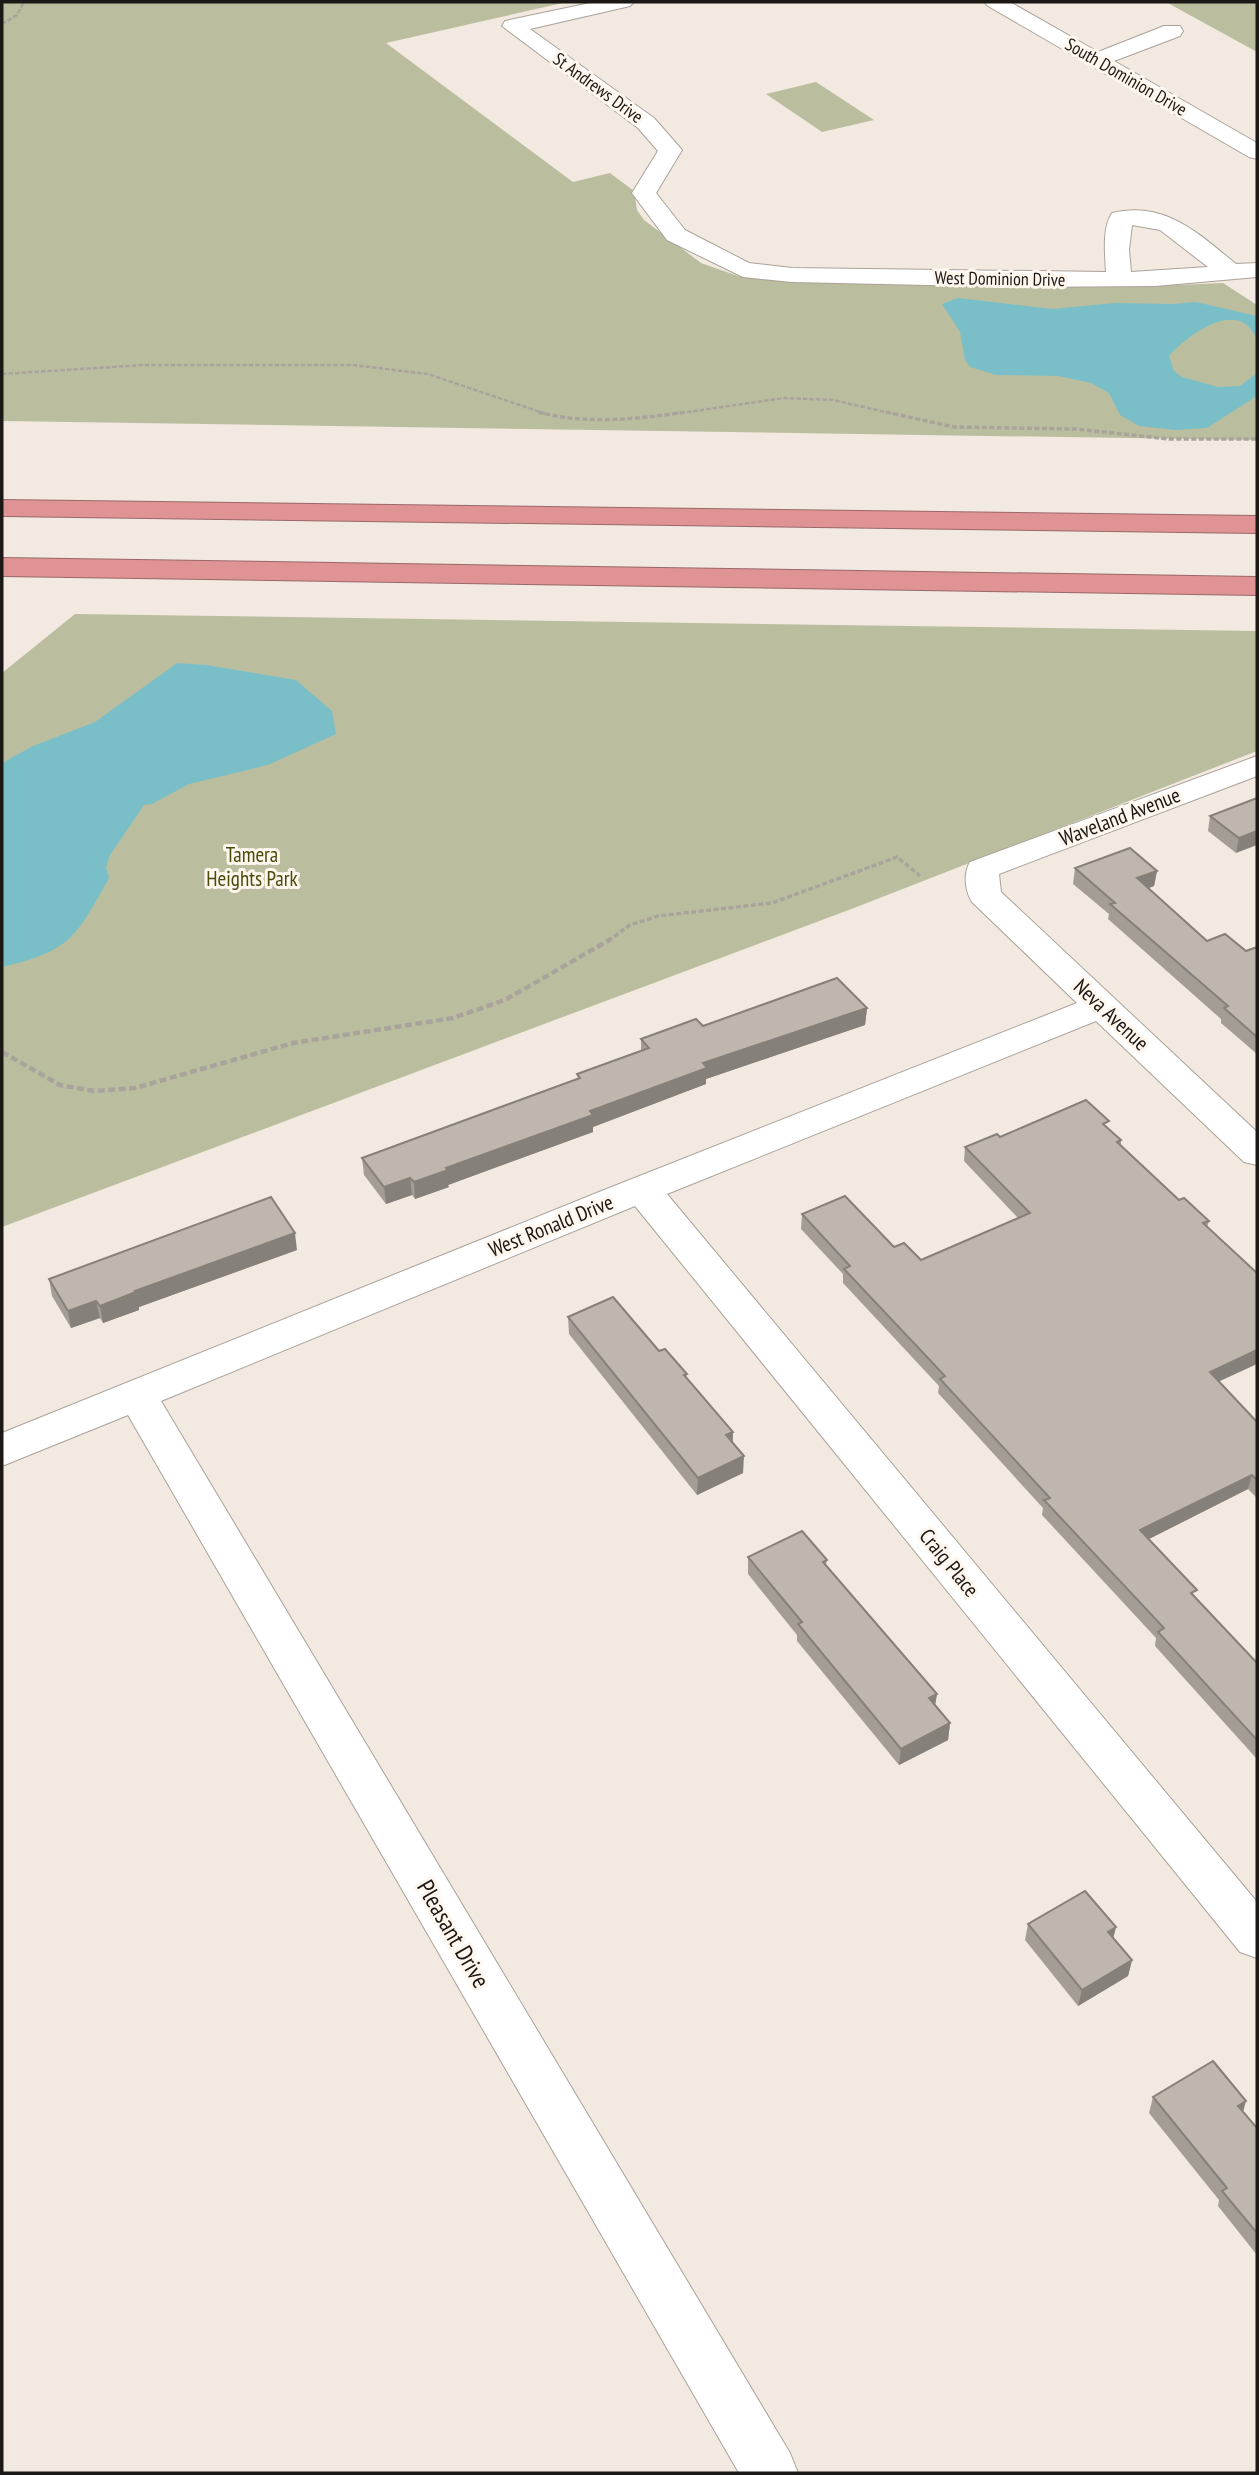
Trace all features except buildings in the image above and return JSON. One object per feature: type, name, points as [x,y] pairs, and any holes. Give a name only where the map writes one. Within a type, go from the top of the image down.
[{"type":"highway","points":[[2,508],[1257,525]]},
{"type":"highway","points":[[2,567],[1257,586]]},
{"type":"street","name":"St Andrews Drive","points":[[623,2],[513,26],[646,123],[670,150],[644,193],[676,234],[743,270]]},
{"type":"street","name":"South Dominion Drive","points":[[995,2],[1257,152]]},
{"type":"street","points":[[1096,60],[1172,31]]},
{"type":"street","points":[[1119,279],[1117,250],[1121,218],[1143,216],[1167,222],[1179,229],[1231,273]]},
{"type":"street","name":"West Dominion Drive","points":[[743,270],[805,276],[1119,279],[1155,279],[1257,270]]},
{"type":"street","name":"Waveland Avenue","points":[[982,869],[1257,765]]},
{"type":"street","name":"Neva Avenue","points":[[982,869],[984,895],[1257,1153]]},
{"type":"street","name":"West Ronald Drive","points":[[2,1450],[642,1189],[1101,1006]]},
{"type":"street","name":"Craig Place","points":[[642,1189],[1257,1937]]},
{"type":"street","name":"Pleasant Drive","points":[[136,1395],[770,2473]]},
{"type":"path","points":[[2,24],[17,15],[24,2]]},
{"type":"path","points":[[2,374],[144,365],[353,365],[428,374],[542,413],[588,420],[642,418],[784,398],[809,398],[833,400],[954,427],[1076,429],[1182,440],[1257,439]]},
{"type":"path","points":[[2,1052],[60,1085],[94,1091],[135,1088],[293,1043],[453,1018],[505,1000],[604,944],[630,925],[658,916],[772,903],[897,857],[920,876]]},
{"type":"green space","points":[[2,2],[567,2],[386,43],[573,182],[610,173],[634,191],[637,210],[644,220],[701,263],[738,276],[790,282],[1129,287],[1223,283],[1257,305],[1257,440],[2,421]]},
{"type":"green space","points":[[1166,2],[1257,2],[1257,52]]},
{"type":"green space","points":[[816,82],[874,120],[822,132],[766,94]]},
{"type":"green space","name":"Tamera Heights Park","points":[[75,614],[1257,631],[1257,751],[854,908],[2,1227],[2,673]]},
{"type":"water","points":[[958,298],[1052,309],[1115,303],[1196,302],[1257,316],[1257,340],[1249,327],[1239,321],[1227,320],[1201,330],[1169,356],[1174,371],[1182,377],[1218,387],[1240,386],[1257,373],[1257,396],[1207,428],[1176,430],[1139,426],[1120,415],[1109,393],[1091,383],[1058,376],[996,375],[970,367],[965,360],[960,332],[942,304]]},
{"type":"water","points":[[177,663],[206,665],[296,680],[332,711],[336,734],[268,765],[189,784],[152,804],[144,805],[110,855],[106,867],[109,878],[79,928],[69,939],[43,955],[2,967],[2,763],[33,746],[95,722]]}]
